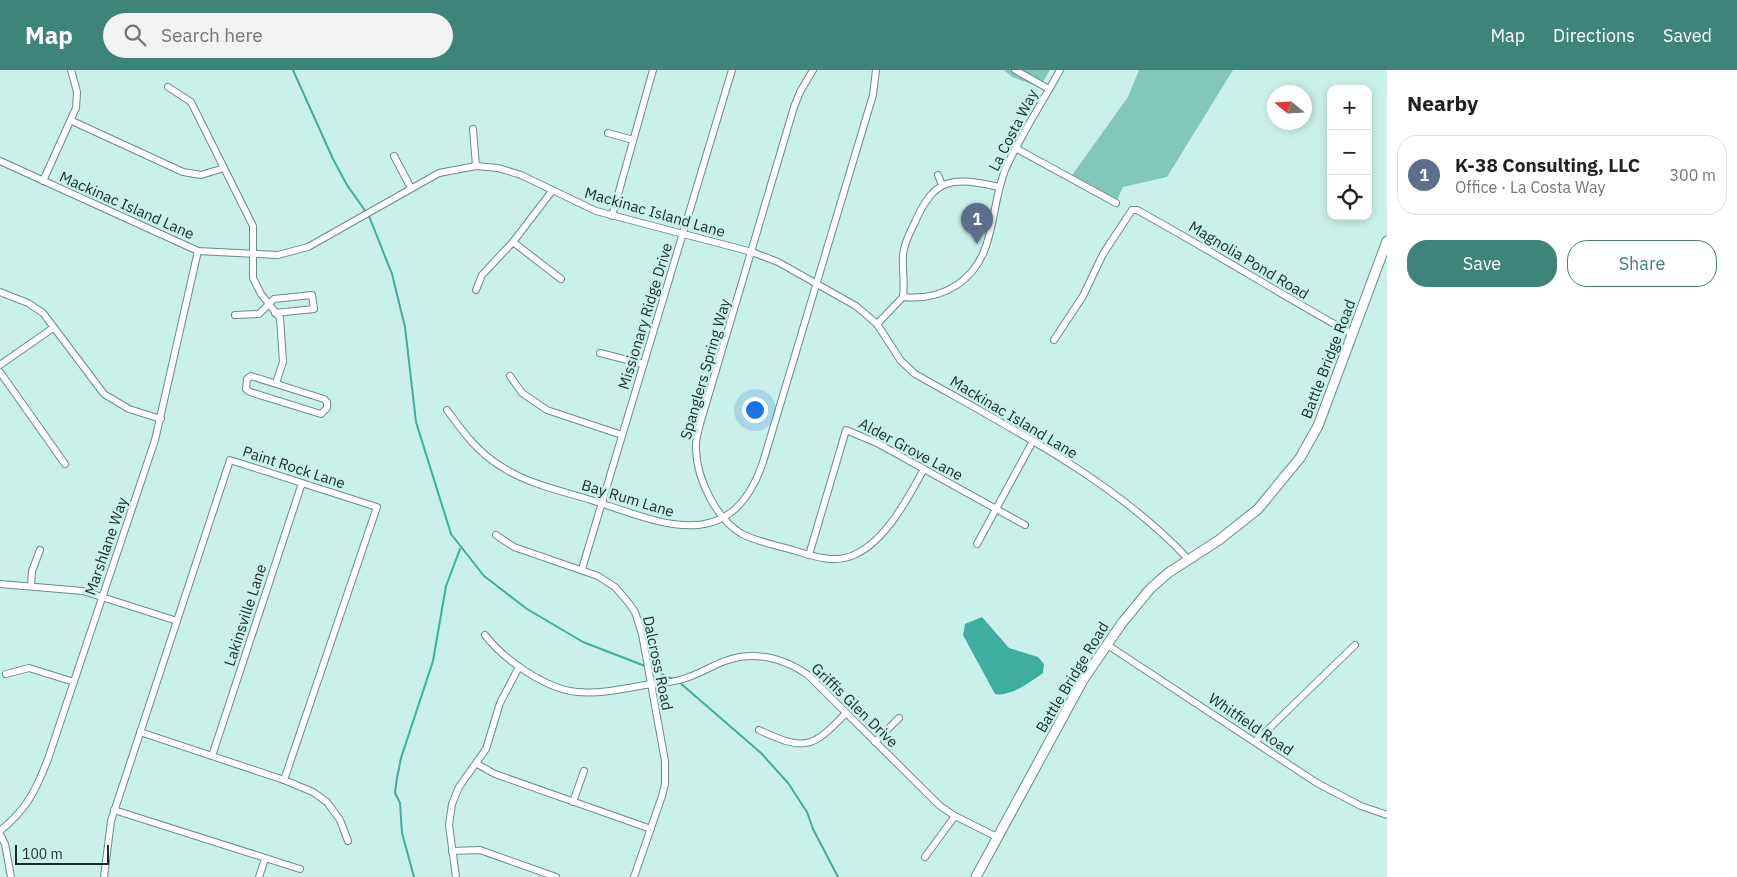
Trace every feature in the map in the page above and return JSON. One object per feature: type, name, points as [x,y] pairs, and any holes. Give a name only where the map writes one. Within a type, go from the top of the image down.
[{"type":"street","points":[[43,181],[72,121],[76,108],[77,92],[71,70]]},
{"type":"street","points":[[612,216],[653,70]]},
{"type":"street","name":"Missionary Ridge Drive","points":[[582,569],[732,70]]},
{"type":"street","name":"Spanglers Spring Way","points":[[813,70],[800,92],[794,107],[696,441],[698,469],[723,516],[736,530],[749,536],[810,555],[835,559],[851,556],[864,549],[903,507],[924,469]]},
{"type":"street","name":"Bay Rum Lane","points":[[447,410],[471,442],[503,468],[532,481],[674,526],[698,526],[733,512],[755,486],[873,95],[876,70]]},
{"type":"street","points":[[1015,70],[1049,89]]},
{"type":"street","name":"La Costa Way","points":[[903,297],[916,299],[934,296],[951,289],[965,280],[978,266],[990,238],[999,187],[1017,149],[1060,70]]},
{"type":"street","points":[[168,87],[191,102],[253,226],[253,278],[268,305],[280,318],[283,362],[276,383]]},
{"type":"street","points":[[72,121],[183,172],[201,175],[224,168]]},
{"type":"street","points":[[474,129],[476,166]]},
{"type":"street","points":[[608,133],[633,140]]},
{"type":"street","points":[[1017,149],[1116,203]]},
{"type":"street","points":[[394,156],[411,188]]},
{"type":"street","name":"Mackinac Island Lane","points":[[0,161],[198,251],[253,255],[287,254],[308,247],[439,173],[476,166],[509,170],[587,208],[752,252],[778,262],[816,283],[856,306],[876,324],[901,362],[915,374],[1033,442],[1093,480],[1169,538],[1188,559]]},
{"type":"street","points":[[938,175],[942,185]]},
{"type":"street","points":[[876,324],[903,297],[904,252],[908,236],[930,194],[942,185],[959,180],[999,187]]},
{"type":"street","points":[[476,290],[482,275],[513,242],[552,191]]},
{"type":"street","name":"Magnolia Pond Road","points":[[1054,340],[1083,296],[1103,254],[1132,210],[1137,210],[1198,244],[1352,334]]},
{"type":"street","name":"Battle Bridge Road","points":[[976,877],[1083,680],[1106,644],[1150,589],[1188,559],[1219,540],[1242,522],[1270,496],[1289,473],[1318,426],[1387,241]]},
{"type":"street","points":[[513,242],[561,279]]},
{"type":"street","name":"Marshlane Way","points":[[0,833],[14,819],[37,789],[74,682],[156,440],[198,251]]},
{"type":"street","points":[[0,292],[28,303],[43,313],[104,394],[129,410],[160,419]]},
{"type":"street","points":[[235,315],[259,314],[274,299],[312,295],[314,309],[274,313]]},
{"type":"street","points":[[0,365],[53,328]]},
{"type":"street","points":[[600,353],[643,364]]},
{"type":"street","points":[[0,372],[66,464]]},
{"type":"street","points":[[251,376],[276,383],[324,399],[327,402],[325,412],[321,414],[246,390],[247,379],[251,376]]},
{"type":"street","points":[[510,376],[522,393],[547,410],[622,435]]},
{"type":"street","name":"Alder Grove Lane","points":[[810,555],[846,430],[877,443],[1025,525]]},
{"type":"street","points":[[978,544],[1033,442]]},
{"type":"street","name":"Paint Rock Lane","points":[[104,877],[114,810],[230,460],[377,506],[284,780]]},
{"type":"street","name":"Lakinsville Lane","points":[[212,756],[302,483]]},
{"type":"street","name":"Dalcross Road","points":[[496,535],[514,547],[582,569],[615,587],[635,612],[642,634],[652,684],[665,761],[665,784],[634,877]]},
{"type":"street","points":[[31,586],[32,570],[40,550]]},
{"type":"street","points":[[0,584],[83,591],[177,621]]},
{"type":"street","name":"Griffis Glen Drive","points":[[485,635],[501,654],[519,667],[560,688],[576,692],[601,692],[681,680],[734,658],[751,656],[771,658],[790,664],[808,675],[940,806],[955,816],[997,837]]},
{"type":"street","name":"Whitfield Road","points":[[1106,644],[1317,783],[1361,806],[1387,816]]},
{"type":"street","points":[[1255,742],[1355,645]]},
{"type":"street","points":[[456,877],[449,825],[452,804],[460,787],[477,764],[490,740],[505,692],[519,667]]},
{"type":"street","points":[[6,674],[29,668],[74,682]]},
{"type":"street","points":[[759,730],[789,743],[807,744],[823,736],[846,713]]},
{"type":"street","points":[[875,742],[899,718]]},
{"type":"street","points":[[140,732],[284,780],[313,792],[327,802],[340,820],[348,841]]},
{"type":"street","points":[[477,764],[495,774],[650,830]]},
{"type":"street","points":[[573,802],[584,771]]},
{"type":"street","points":[[114,810],[300,869]]},
{"type":"street","points":[[925,857],[955,816]]},
{"type":"street","points":[[0,833],[5,844],[11,877]]},
{"type":"street","points":[[452,851],[480,850],[556,877]]},
{"type":"street","points":[[259,877],[265,858]]},
{"type":"shaded area","points":[[1004,70],[1050,70],[1040,87],[1012,77]]},
{"type":"shaded area","points":[[1139,70],[1233,70],[1167,177],[1123,187],[1117,200],[1070,178],[1128,97]]},
{"type":"shaded area","points":[[982,617],[1009,648],[1038,657],[1044,664],[1043,673],[1014,691],[995,694],[963,635],[965,624]]},
{"type":"waterway","points":[[293,70],[333,159],[347,185],[366,212]]},
{"type":"waterway","points":[[369,216],[392,274],[405,327],[416,422],[451,534],[484,576],[527,609],[583,642],[645,666]]},
{"type":"waterway","points":[[414,877],[402,833],[400,803],[395,793],[397,778],[401,758],[433,661],[446,586],[460,549]]},
{"type":"waterway","points":[[650,668],[672,679]]},
{"type":"waterway","points":[[679,682],[761,753],[788,783],[807,812],[813,829],[838,877]]},
{"type":"place","name":"K-38 Consulting, LLC","points":[[977,244]]}]
